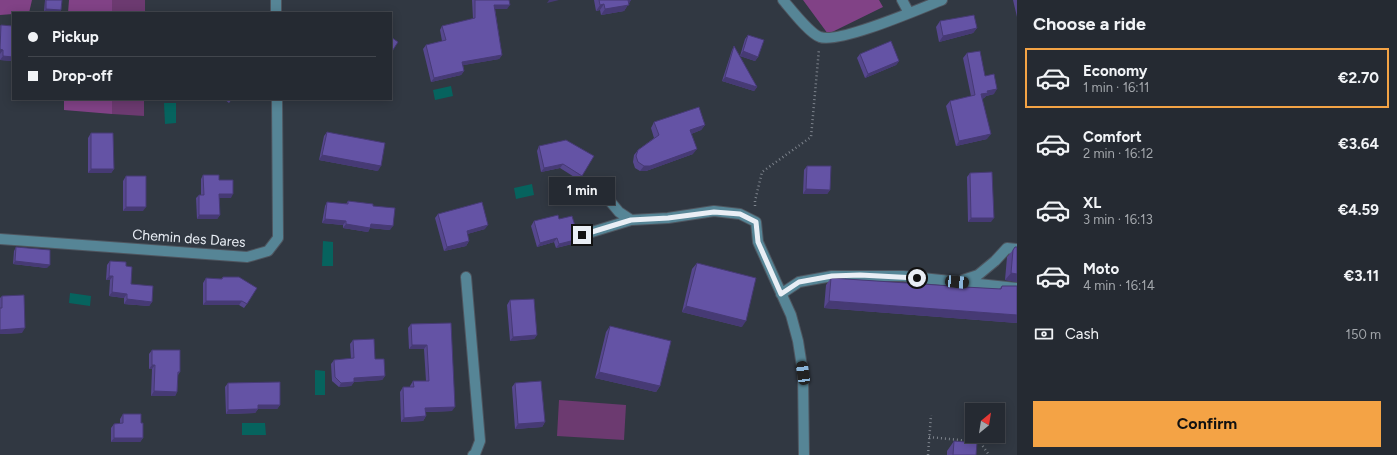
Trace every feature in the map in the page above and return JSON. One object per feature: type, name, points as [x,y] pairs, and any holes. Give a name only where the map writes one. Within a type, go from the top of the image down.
[{"type":"street","points":[[276,0],[276,12]]},
{"type":"street","points":[[783,0],[802,22],[820,37],[839,37],[942,0]]},
{"type":"street","points":[[902,0],[909,13]]},
{"type":"street","name":"Chemin des Dares","points":[[0,239],[247,257],[268,251],[278,238],[277,100]]},
{"type":"street","points":[[600,183],[608,200],[619,212],[631,220]]},
{"type":"street","points":[[582,235],[631,220],[662,219],[714,212],[740,214],[756,222],[758,242],[791,315],[798,341],[803,373],[804,455]]},
{"type":"street","points":[[957,282],[978,275],[995,261],[1007,248],[1017,249]]},
{"type":"street","points":[[781,294],[799,282],[832,276],[903,276],[1017,288]]},
{"type":"street","points":[[466,278],[480,441],[475,454],[473,455]]},
{"type":"path","points":[[756,222],[755,201],[762,172],[811,137],[820,37]]},
{"type":"path","points":[[928,455],[930,415]]},
{"type":"path","points":[[929,437],[980,442],[989,455]]},
{"type":"shaded area","points":[[0,0],[32,0],[29,12],[12,12],[12,14],[0,15]]},
{"type":"shaded area","points":[[69,0],[112,0],[112,12],[68,12]]},
{"type":"shaded area","points":[[112,0],[145,0],[145,12],[112,12]]},
{"type":"shaded area","points":[[803,0],[879,0],[883,7],[828,34]]},
{"type":"shaded area","points":[[451,86],[453,96],[435,100],[433,90]]},
{"type":"shaded area","points":[[64,100],[112,100],[112,114],[64,110]]},
{"type":"shaded area","points":[[112,100],[144,100],[144,116],[112,114]]},
{"type":"shaded area","points":[[164,103],[176,103],[176,123],[165,124]]},
{"type":"shaded area","points":[[532,184],[534,195],[516,199],[514,188]]},
{"type":"shaded area","points":[[323,241],[333,242],[333,266],[322,266]]},
{"type":"shaded area","points":[[70,293],[91,296],[90,306],[69,303]]},
{"type":"shaded area","points":[[315,370],[325,371],[325,395],[315,395]]},
{"type":"shaded area","points":[[559,400],[626,405],[624,440],[557,436]]},
{"type":"shaded area","points":[[242,423],[265,423],[266,435],[242,435]]},
{"type":"building","points":[[46,0],[62,0],[61,10],[46,9]]},
{"type":"building","points":[[475,0],[509,0],[510,5],[494,5],[502,55],[462,62],[464,71],[434,78],[426,45],[446,40],[442,26],[475,18]]},
{"type":"building","points":[[599,0],[628,0],[629,5],[605,9],[604,4],[600,5]]},
{"type":"building","points":[[974,15],[977,28],[943,36],[940,21]]},
{"type":"building","points":[[1,25],[12,26],[12,57],[3,56],[3,50],[0,49]]},
{"type":"building","points":[[748,35],[764,40],[758,57],[743,51]]},
{"type":"building","points":[[392,38],[398,42],[392,51]]},
{"type":"building","points":[[891,41],[899,61],[868,74],[860,54]]},
{"type":"building","points":[[734,46],[757,87],[725,77]]},
{"type":"building","points":[[980,51],[985,76],[994,74],[997,89],[981,94],[991,134],[959,141],[950,101],[975,95],[967,53]]},
{"type":"building","points":[[699,107],[705,125],[690,130],[697,149],[650,166],[644,166],[638,162],[636,156],[638,150],[659,135],[654,122]]},
{"type":"building","points":[[327,132],[385,143],[381,166],[322,155]]},
{"type":"building","points":[[91,133],[113,133],[114,169],[91,169]]},
{"type":"building","points":[[566,140],[594,156],[582,176],[563,164],[544,168],[539,146]]},
{"type":"building","points":[[807,166],[831,166],[830,190],[806,189]]},
{"type":"building","points":[[992,172],[994,218],[971,218],[970,173]]},
{"type":"building","points":[[203,175],[219,175],[219,180],[233,180],[233,194],[219,194],[220,215],[199,215],[199,195],[204,195]]},
{"type":"building","points":[[126,176],[146,176],[146,207],[126,207]]},
{"type":"building","points":[[348,201],[373,204],[373,206],[395,208],[393,226],[371,224],[370,228],[346,224],[346,221],[325,219],[327,202],[348,204]]},
{"type":"building","points":[[482,202],[488,225],[467,231],[469,241],[447,247],[438,214]]},
{"type":"building","points":[[558,215],[559,219],[572,216],[579,239],[559,244],[557,238],[540,243],[534,221]]},
{"type":"building","points":[[16,247],[50,250],[50,265],[15,261]]},
{"type":"building","points":[[1017,247],[1017,274],[1011,273],[1013,250]]},
{"type":"building","points":[[110,261],[126,262],[126,266],[132,267],[131,284],[153,286],[152,302],[127,299],[127,294],[112,292],[113,276],[109,276]]},
{"type":"building","points":[[697,263],[756,278],[746,321],[686,306]]},
{"type":"building","points":[[223,277],[239,277],[257,288],[247,304],[242,301],[206,301],[206,278],[222,279]]},
{"type":"building","points":[[831,278],[952,286],[952,282],[965,283],[965,287],[1001,289],[1002,286],[1017,286],[1017,315],[829,301]]},
{"type":"building","points":[[24,295],[25,328],[0,330],[0,308],[2,308],[2,296]]},
{"type":"building","points":[[534,299],[537,335],[513,337],[510,300]]},
{"type":"building","points":[[451,323],[455,407],[425,408],[426,416],[404,418],[403,387],[414,387],[413,381],[429,381],[427,345],[412,345],[411,324]]},
{"type":"building","points":[[610,326],[671,341],[660,386],[599,372]]},
{"type":"building","points":[[374,339],[375,359],[384,359],[385,376],[354,378],[354,382],[341,383],[335,377],[334,360],[354,358],[353,340]]},
{"type":"building","points":[[152,350],[180,350],[180,372],[178,372],[177,392],[154,391],[155,365],[152,365]]},
{"type":"building","points":[[541,381],[545,422],[518,424],[515,383]]},
{"type":"building","points":[[280,382],[280,405],[258,405],[258,409],[228,410],[228,383]]},
{"type":"building","points":[[123,414],[141,414],[141,423],[143,423],[143,438],[114,438],[114,424],[123,423]]},
{"type":"building","points":[[954,441],[977,443],[976,455],[953,455]]},
{"type":"route","points":[[582,235],[631,220],[668,218],[714,212],[740,214],[756,222],[758,242],[781,294],[799,282],[832,276],[903,276],[917,278]]}]
